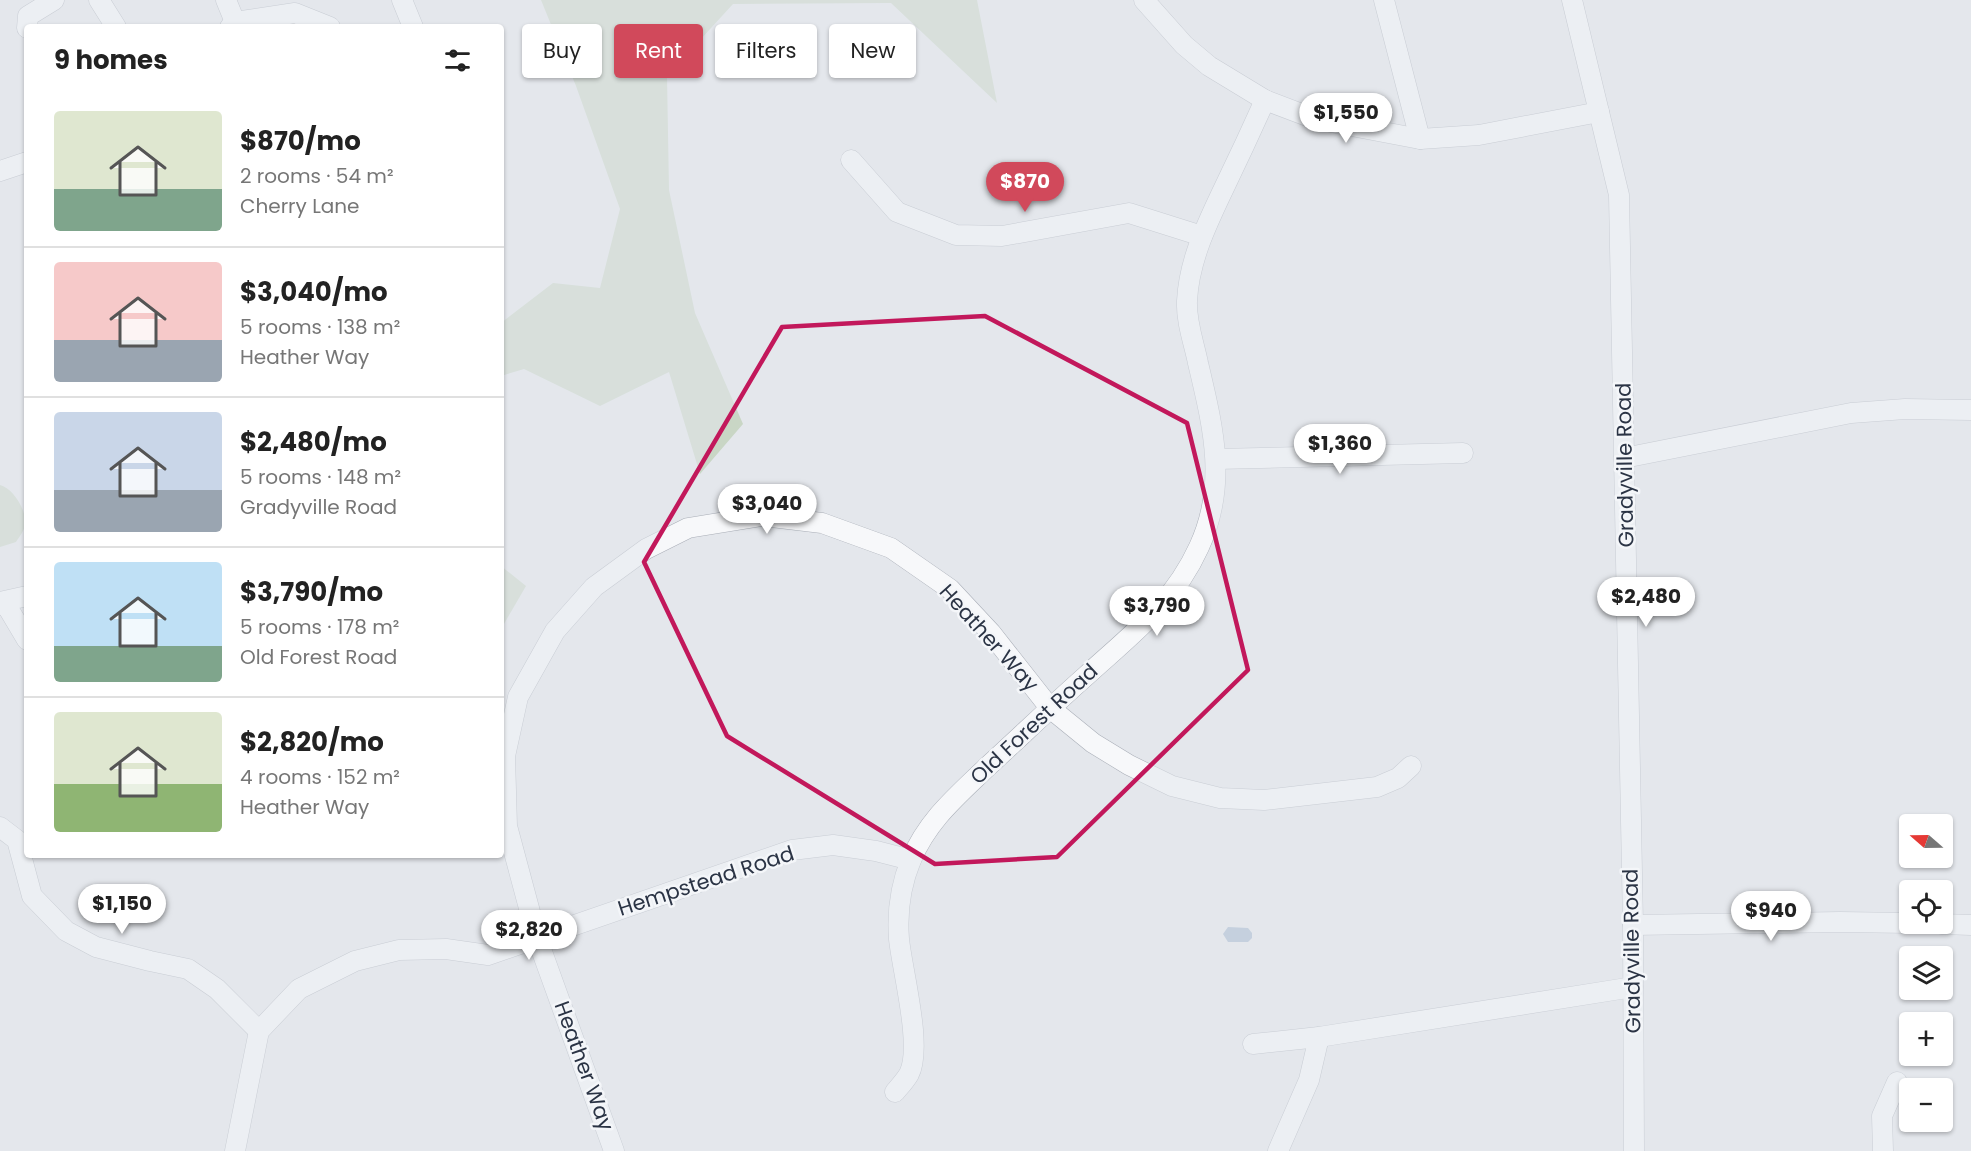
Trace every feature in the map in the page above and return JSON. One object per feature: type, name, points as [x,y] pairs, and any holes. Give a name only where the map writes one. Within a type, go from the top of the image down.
[{"type":"street","points":[[27,24],[28,16],[54,0]]},
{"type":"street","points":[[99,0],[114,24]]},
{"type":"street","points":[[226,0],[233,24],[295,13],[322,24]]},
{"type":"street","points":[[402,0],[411,24]]},
{"type":"street","points":[[1143,0],[1184,45],[1209,66],[1265,100],[1315,119],[1420,139],[1479,135],[1599,112]]},
{"type":"street","points":[[1384,0],[1420,139]]},
{"type":"street","name":"Gradyville Road","points":[[1572,0],[1619,195],[1633,925],[1634,1151]]},
{"type":"street","name":"Old Forest Road","points":[[894,1092],[909,1075],[913,1053],[909,1002],[899,938],[900,898],[911,860],[938,813],[1167,600],[1181,582],[1200,546],[1212,510],[1216,487],[1216,459],[1211,417],[1187,311],[1189,280],[1202,236],[1265,100]]},
{"type":"street","points":[[851,160],[897,212],[956,235],[1002,236],[1129,213],[1202,236]]},
{"type":"street","points":[[0,171],[24,163]]},
{"type":"street","points":[[1624,458],[1851,413],[1905,409],[1971,410]]},
{"type":"street","points":[[1216,459],[1463,453]]},
{"type":"street","name":"Heather Way","points":[[614,1151],[537,939],[507,826],[506,756],[518,697],[555,631],[594,587],[646,549],[688,528],[762,516],[822,523],[891,548],[950,589],[990,633],[1050,708],[1093,743],[1129,765],[1172,786],[1220,798],[1264,800],[1377,787],[1398,778],[1411,766]]},
{"type":"street","points":[[0,602],[24,597]]},
{"type":"street","points":[[0,602],[8,609],[24,635]]},
{"type":"street","points":[[0,828],[16,840],[32,896],[66,931],[96,947],[150,962],[188,969],[217,989],[259,1030],[235,1151]]},
{"type":"street","name":"Hempstead Road","points":[[259,1030],[299,989],[355,961],[399,950],[446,949],[488,955],[792,850],[833,845],[876,851],[911,860]]},
{"type":"street","points":[[1633,925],[1899,923]]},
{"type":"street","points":[[1953,924],[1971,925]]},
{"type":"street","points":[[1253,1044],[1319,1037],[1633,987]]},
{"type":"street","points":[[1278,1151],[1308,1080],[1319,1037]]},
{"type":"street","points":[[1883,1151],[1882,1116],[1897,1082]]},
{"type":"highlighted area","points":[[985,316],[1187,423],[1248,670],[1057,857],[935,864],[727,736],[644,562],[782,327]]},
{"type":"green space","points":[[541,0],[977,0],[997,103],[916,27],[916,24],[891,3],[733,4],[703,37],[703,24],[614,24],[614,78],[667,78],[669,190],[695,313],[743,424],[700,474],[669,372],[600,406],[524,369],[504,375],[504,321],[553,283],[600,288],[620,209],[573,78],[602,78],[602,24],[551,24]]},
{"type":"green space","points":[[0,485],[14,495],[21,507],[24,513],[24,529],[16,542],[0,547]]},
{"type":"green space","points":[[504,568],[526,586],[504,624]]},
{"type":"water","points":[[1228,927],[1248,928],[1252,933],[1252,938],[1248,942],[1228,942],[1223,934]]}]
